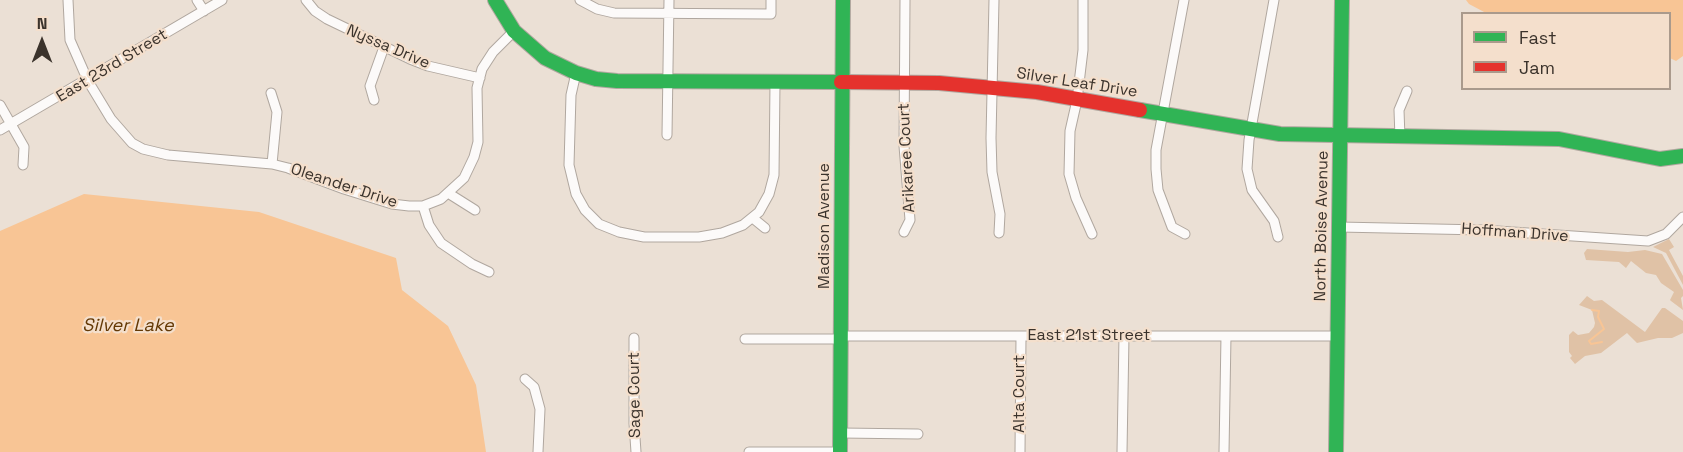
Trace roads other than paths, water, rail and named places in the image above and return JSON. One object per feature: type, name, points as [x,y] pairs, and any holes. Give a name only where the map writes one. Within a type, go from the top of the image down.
[{"type":"street","name":"Oleander Drive","points":[[68,0],[70,40],[88,81],[111,119],[132,143],[143,149],[169,150],[272,164],[392,204],[423,206]]},
{"type":"street","points":[[197,0],[204,11]]},
{"type":"street","name":"East 23rd Street","points":[[0,130],[88,81],[222,0]]},
{"type":"street","name":"Nyssa Drive","points":[[306,0],[315,11],[327,19],[384,47],[428,66],[480,78]]},
{"type":"street","name":"Silver Leaf Drive","points":[[495,0],[514,31],[545,58],[576,73],[616,81],[939,83],[1037,92],[1251,130],[1297,135],[1558,140],[1597,145],[1660,159],[1683,156]]},
{"type":"street","points":[[580,0],[588,5],[614,13],[771,14],[771,0]]},
{"type":"street","points":[[667,135],[669,0]]},
{"type":"street","name":"Madison Avenue","points":[[840,452],[843,0]]},
{"type":"street","name":"Arikaree Court","points":[[904,232],[910,220],[904,146],[905,0]]},
{"type":"street","points":[[994,0],[991,138],[992,172],[1000,214],[999,233]]},
{"type":"street","points":[[1083,0],[1083,50],[1077,100],[1070,131],[1069,174],[1076,198],[1092,234]]},
{"type":"street","points":[[1184,0],[1156,150],[1158,190],[1172,226],[1185,234]]},
{"type":"street","points":[[1274,0],[1251,130],[1248,176],[1256,197],[1274,221],[1278,237]]},
{"type":"street","name":"North Boise Avenue","points":[[1336,452],[1342,0]]},
{"type":"street","points":[[489,272],[472,264],[441,243],[429,225],[423,206],[441,199],[464,178],[478,142],[477,88],[482,69],[493,52],[514,31]]},
{"type":"street","points":[[375,100],[370,86],[384,47]]},
{"type":"street","points":[[576,73],[570,95],[569,165],[576,194],[592,218],[609,229],[644,237],[712,235],[734,229],[754,219],[769,194],[774,175],[775,83]]},
{"type":"street","points":[[1400,138],[1399,110],[1407,91]]},
{"type":"street","points":[[271,93],[276,112],[272,164]]},
{"type":"street","points":[[0,105],[24,147],[23,165]]},
{"type":"street","points":[[448,193],[475,210]]},
{"type":"street","name":"Hoffman Drive","points":[[1339,227],[1483,230],[1648,241],[1666,234],[1683,217]]},
{"type":"street","points":[[754,219],[765,228]]},
{"type":"street","name":"Alta Court","points":[[1020,452],[1021,336]]},
{"type":"street","points":[[1122,452],[1124,336]]},
{"type":"street","points":[[1224,452],[1226,336]]},
{"type":"street","name":"East 21st Street","points":[[745,339],[1337,336]]},
{"type":"street","name":"Sage Court","points":[[634,338],[636,452]]},
{"type":"street","points":[[525,379],[534,387],[540,409],[538,452]]},
{"type":"street","points":[[841,433],[918,434]]},
{"type":"street","points":[[749,452],[840,452]]},
{"type":"water","points":[[1466,0],[1683,0],[1683,56],[1676,61],[1671,58],[1671,12],[1484,12]]},
{"type":"water","name":"Silver Lake","points":[[84,194],[259,212],[396,258],[402,290],[448,326],[476,385],[486,452],[0,452],[0,231]]},
{"type":"waterway","points":[[1592,310],[1599,311],[1598,317],[1604,329],[1589,341],[1591,344],[1602,342]]}]
